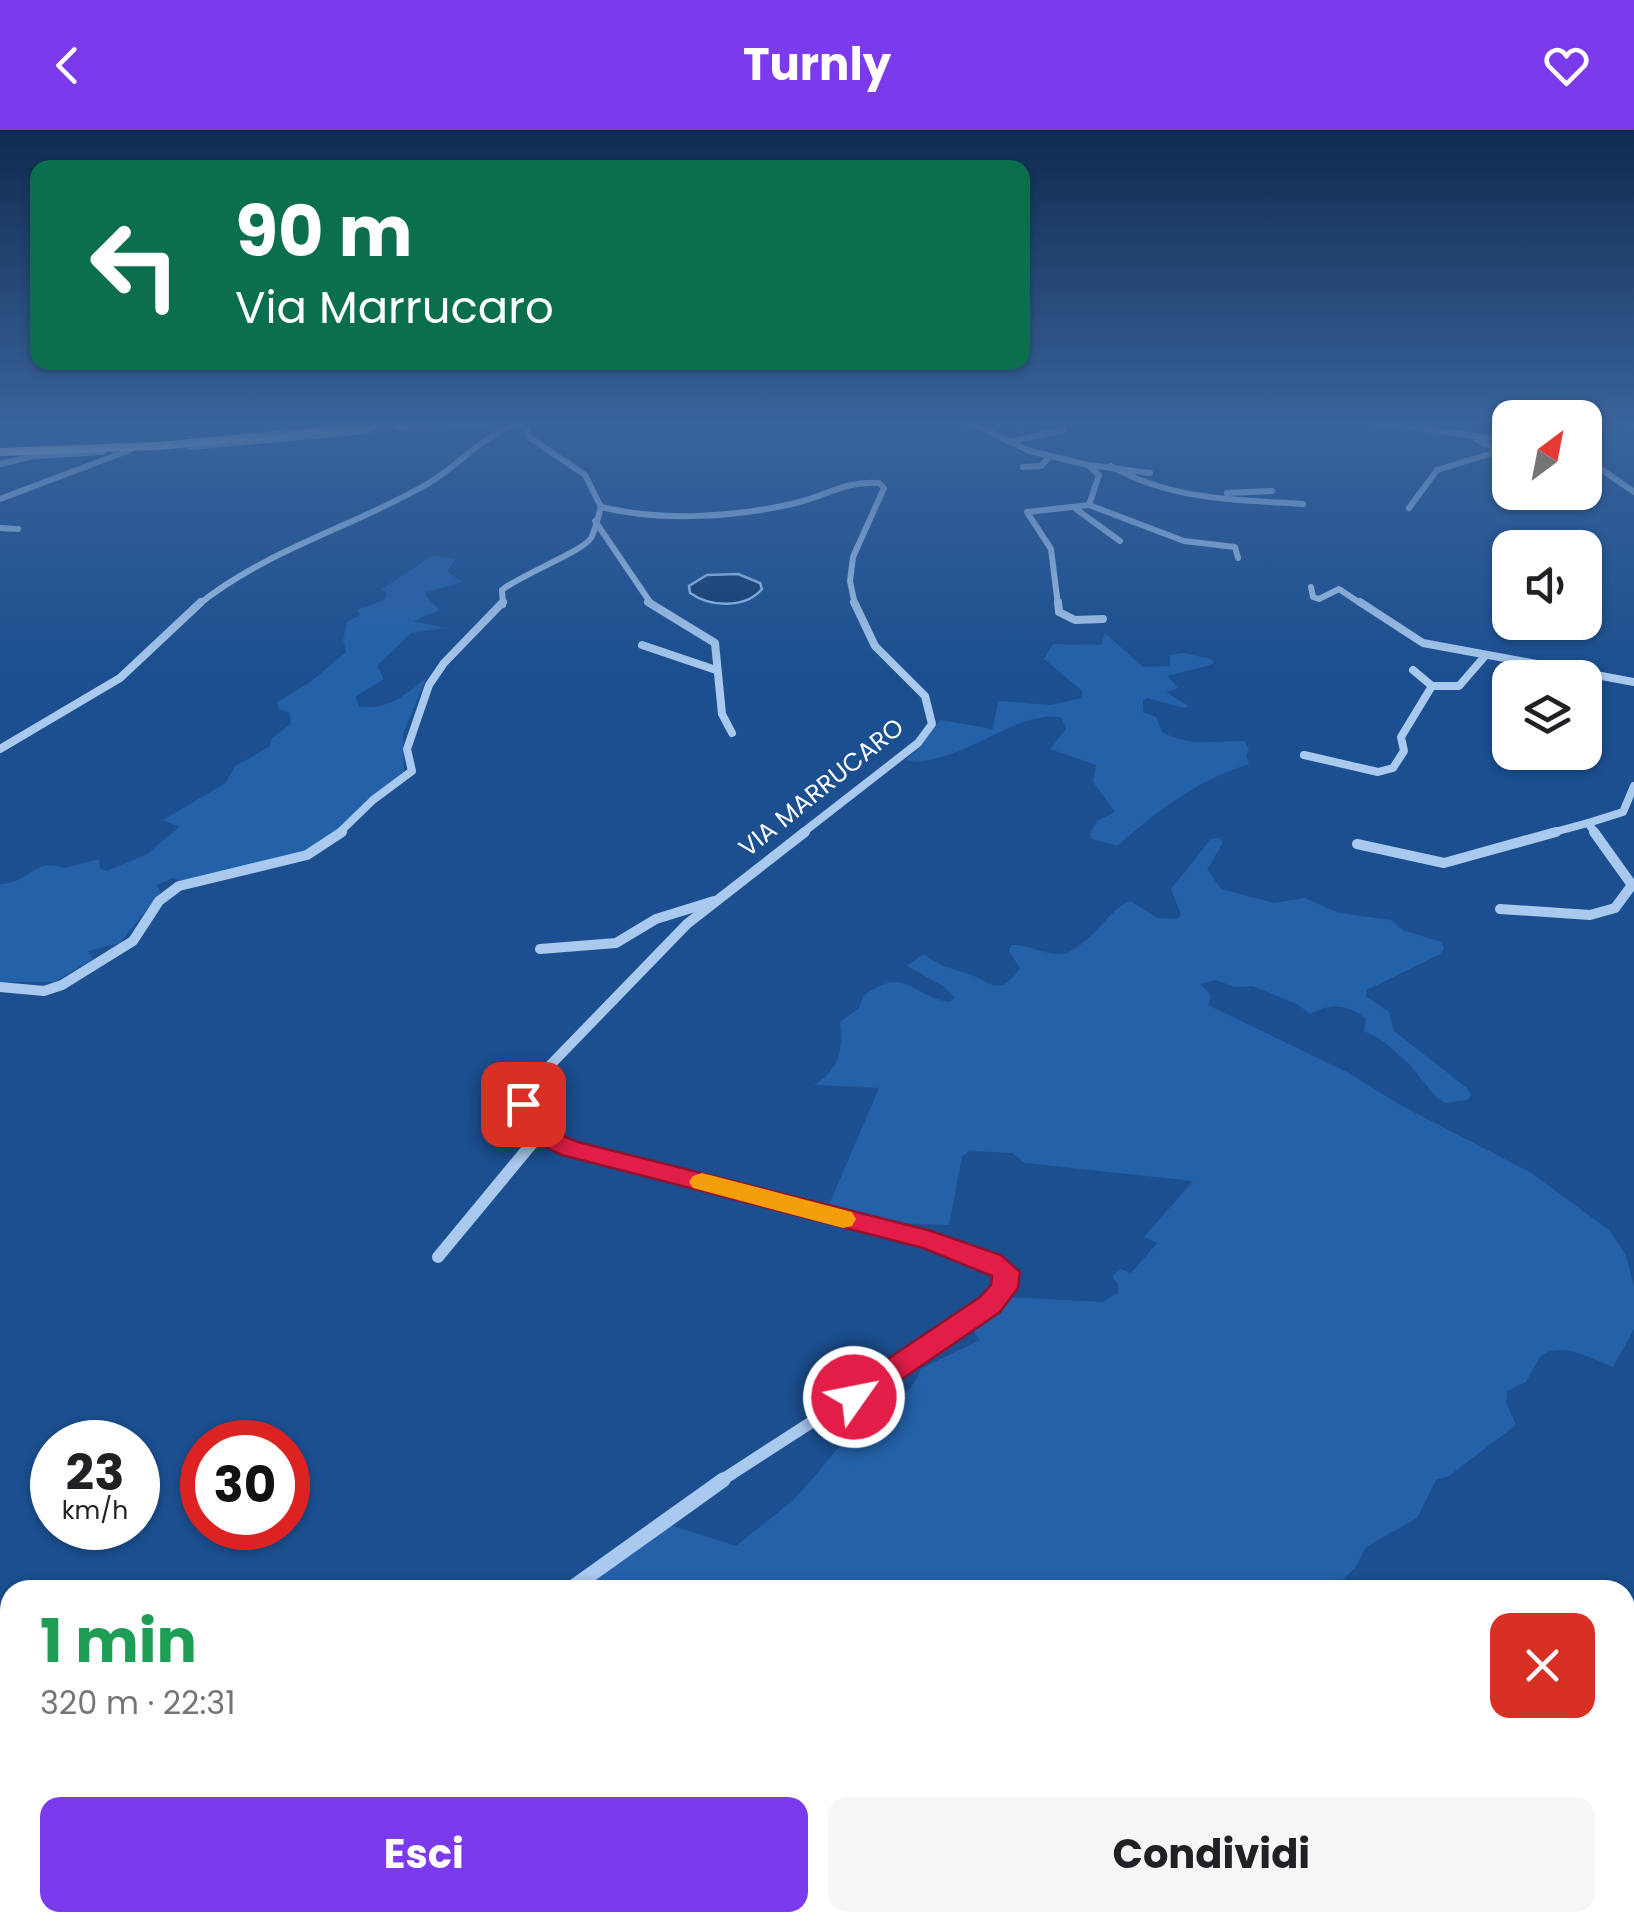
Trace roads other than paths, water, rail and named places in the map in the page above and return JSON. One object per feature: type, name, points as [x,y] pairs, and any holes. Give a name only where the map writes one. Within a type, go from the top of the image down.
[{"type":"street","points":[[0,749],[120,678],[201,602],[250,569],[387,504]]},
{"type":"street","points":[[0,986],[44,991],[62,985],[133,941],[159,901],[179,886],[306,855],[342,832],[374,800],[412,771],[407,749],[429,685],[444,663],[504,605],[502,590],[522,574],[565,556],[590,540],[599,504]]},
{"type":"street","name":"VIA MARRUCARO","points":[[601,508],[629,514],[788,504]]},
{"type":"street","name":"VIA MARRUCARO","points":[[540,1136],[529,1124],[523,1104],[530,1086],[590,1028],[613,997],[688,924],[930,730],[933,714],[925,698],[876,647],[852,594],[849,578],[854,558],[879,504]]},
{"type":"street","points":[[1088,504],[1076,510],[1027,512],[1051,549],[1060,612],[1075,620],[1103,619]]},
{"type":"street","points":[[1088,504],[1184,541],[1235,546],[1238,558]]},
{"type":"street","points":[[1409,508],[1414,504]]},
{"type":"street","points":[[1076,510],[1120,541]]},
{"type":"street","points":[[595,522],[649,602],[716,643],[722,714],[732,733]]},
{"type":"street","points":[[0,528],[18,529]]},
{"type":"street","points":[[1311,587],[1313,597],[1319,600],[1338,590],[1423,643],[1634,682]]},
{"type":"street","points":[[642,645],[716,670]]},
{"type":"street","points":[[1413,670],[1432,686],[1459,686],[1485,656]]},
{"type":"street","points":[[1304,756],[1378,772],[1394,768],[1404,750],[1400,737],[1432,686]]},
{"type":"street","points":[[1357,844],[1444,863],[1623,812],[1634,786]]},
{"type":"street","points":[[1500,909],[1590,915],[1616,908],[1632,885],[1588,823]]},
{"type":"street","name":"VIA MARRUCARO","points":[[540,950],[616,943],[656,919],[720,899]]},
{"type":"street","points":[[438,1256],[540,1136],[570,1149],[928,1240],[992,1262],[1006,1272],[1004,1288],[959,1327],[702,1493],[582,1580]]}]
